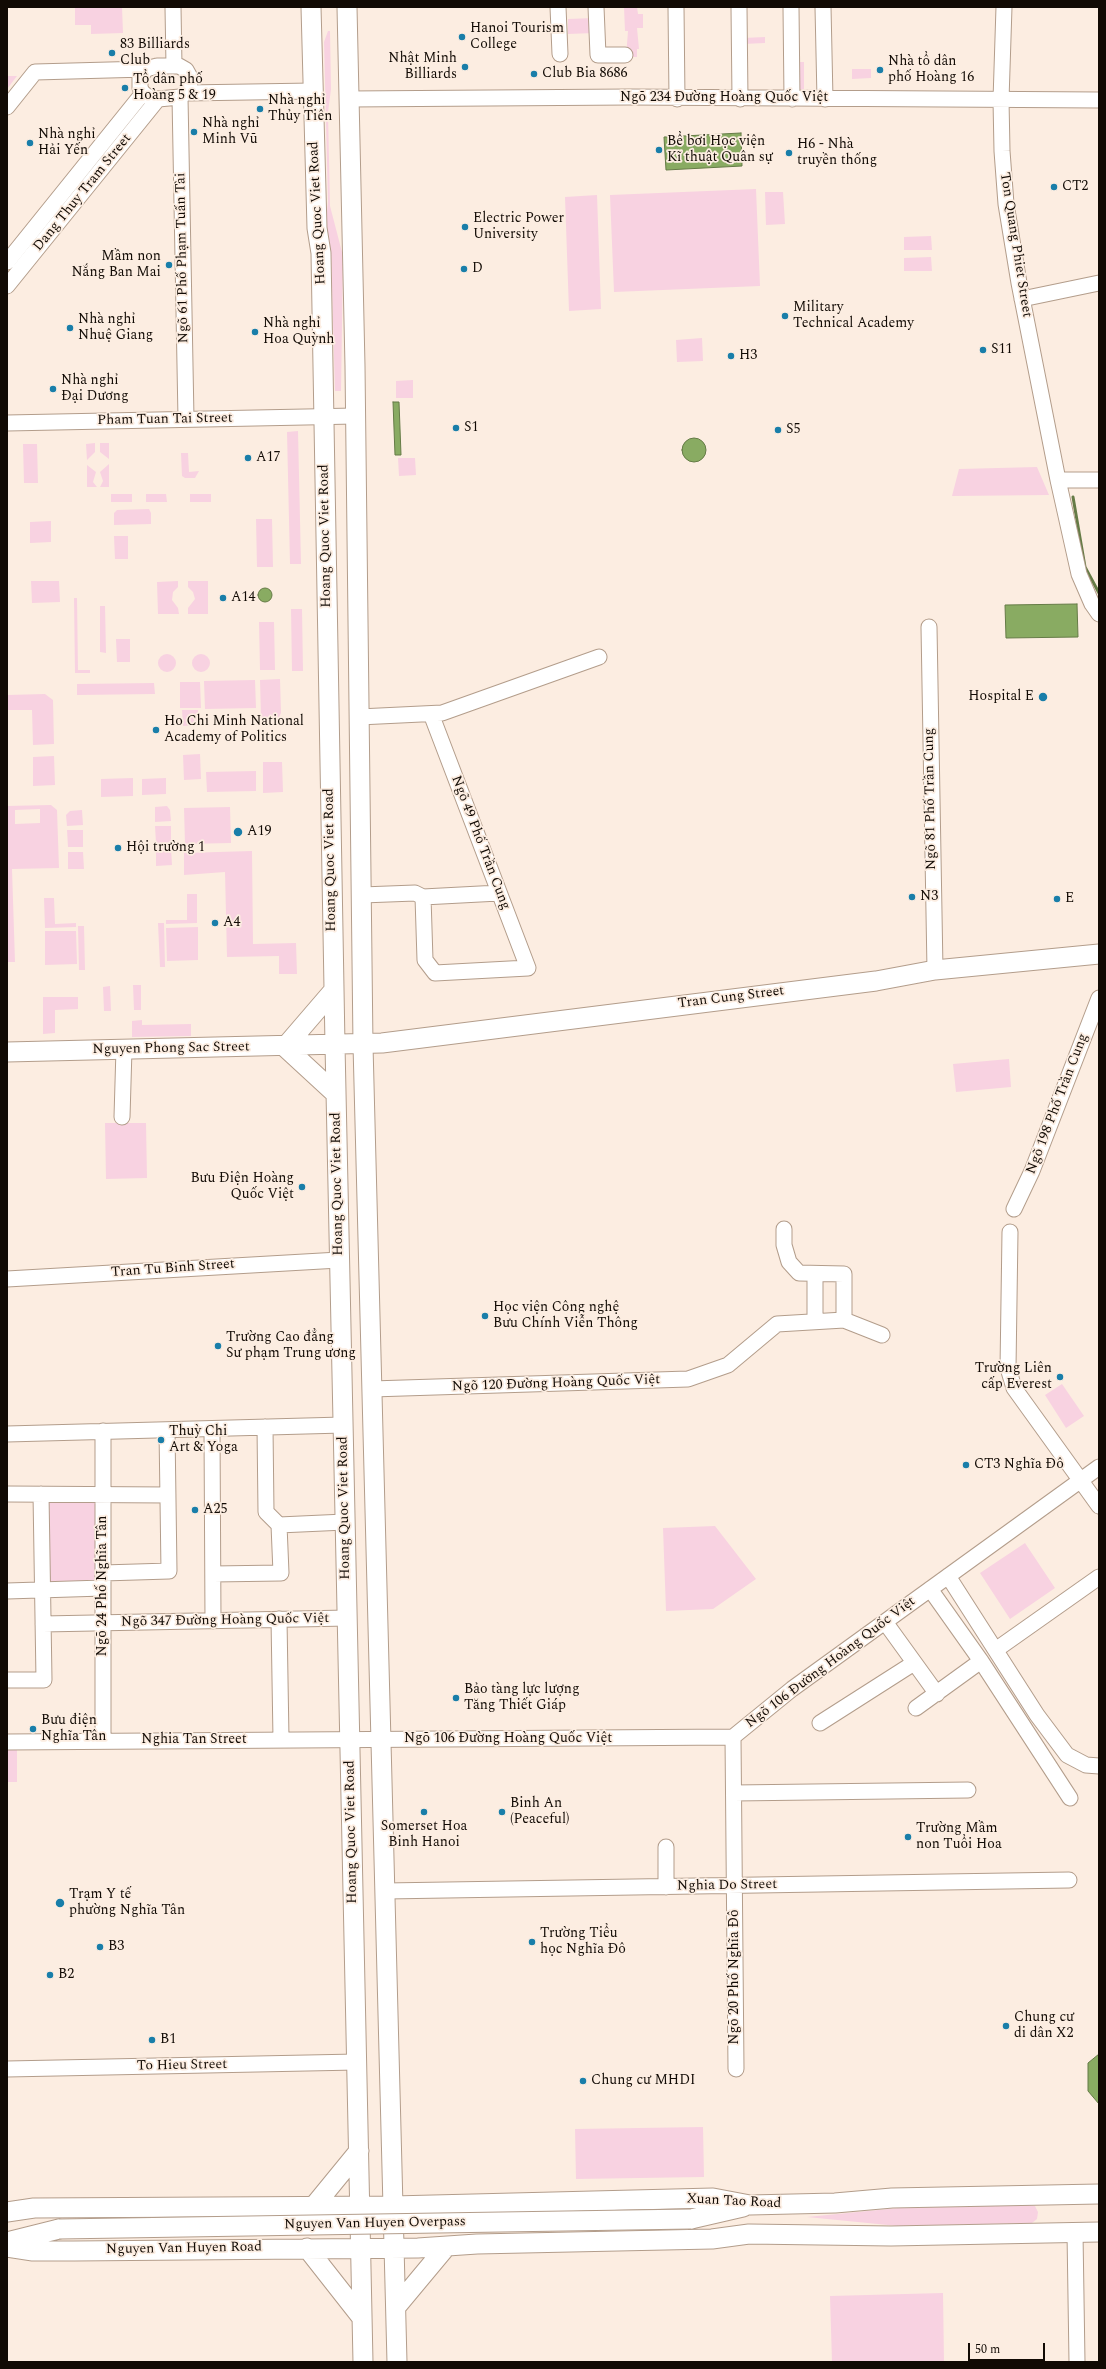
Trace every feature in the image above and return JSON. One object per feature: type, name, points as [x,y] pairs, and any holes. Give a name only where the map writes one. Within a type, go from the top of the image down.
[{"type":"main road","name":"Hoang Quoc Viet Road","points":[[312,7],[316,228],[321,253],[335,1045],[363,2362]]},
{"type":"main road","name":"Hoang Quoc Viet Road","points":[[347,7],[355,416],[363,1045],[397,2362]]},
{"type":"main road","name":"Tran Cung Street","points":[[335,1045],[363,1045],[876,981],[935,970],[1099,954]]},
{"type":"main road","points":[[334,990],[285,1047],[336,1094]]},
{"type":"main road","name":"Nguyen Phong Sac Street","points":[[7,1052],[335,1045]]},
{"type":"main road","points":[[314,2206],[359,2151]]},
{"type":"main road","name":"Xuan Tao Road","points":[[360,2206],[713,2198],[750,2205],[835,2203],[892,2198],[1099,2194]]},
{"type":"main road","points":[[478,2244],[462,2235],[460,2225],[464,2216],[480,2204]]},
{"type":"main road","points":[[692,2218],[750,2205]]},
{"type":"main road","points":[[275,2248],[294,2238],[296,2232],[296,2224],[292,2218],[276,2206]]},
{"type":"main road","points":[[7,2212],[34,2208],[360,2206]]},
{"type":"main road","points":[[7,2218],[59,2229]]},
{"type":"main road","points":[[692,2218],[749,2234]]},
{"type":"main road","name":"Nguyen Van Huyen Overpass","points":[[59,2229],[692,2218]]},
{"type":"main road","points":[[7,2242],[59,2229]]},
{"type":"main road","points":[[395,2248],[446,2247],[478,2244],[712,2239],[749,2234],[891,2236],[1099,2232]]},
{"type":"main road","name":"Nguyen Van Huyen Road","points":[[7,2247],[33,2251],[395,2248]]},
{"type":"main road","points":[[396,2307],[446,2247]]},
{"type":"main road","points":[[307,2248],[362,2318]]},
{"type":"street","points":[[173,7],[174,66]]},
{"type":"street","points":[[558,7],[560,54]]},
{"type":"street","points":[[596,7],[598,55],[625,55]]},
{"type":"street","points":[[676,7],[677,99]]},
{"type":"street","points":[[739,7],[740,99]]},
{"type":"street","points":[[791,7],[792,99]]},
{"type":"street","points":[[823,7],[824,99]]},
{"type":"street","name":"Ton Quang Phiet Street","points":[[1004,7],[1001,100],[1002,151],[1006,204],[1022,299],[1058,480],[1079,574],[1092,604],[1099,614]]},
{"type":"street","points":[[7,107],[35,72],[146,69],[157,66],[174,66],[184,68],[189,74],[191,84],[183,95]]},
{"type":"street","points":[[146,69],[140,83],[143,93],[150,98],[158,99],[183,95],[313,91]]},
{"type":"street","name":"Dang Thuy Tram Street","points":[[7,262],[143,93]]},
{"type":"street","name":"Ngõ 61 Phố Phạm Tuấn Tài","points":[[183,95],[186,419]]},
{"type":"street","name":"Dang Thuy Tram Street","points":[[7,286],[158,99]]},
{"type":"street","name":"Ngõ 234 Đường Hoàng Quốc Việt","points":[[349,99],[1099,100]]},
{"type":"street","points":[[85,166],[96,176]]},
{"type":"street","points":[[1022,299],[1099,283]]},
{"type":"street","name":"Pham Tuan Tai Street","points":[[7,423],[355,416]]},
{"type":"street","points":[[1058,480],[1099,480]]},
{"type":"street","name":"Ngõ 81 Phố Trần Cung","points":[[929,627],[935,970]]},
{"type":"street","points":[[359,717],[442,713],[600,657]]},
{"type":"street","name":"Ngõ 49 Phố Trần Cung","points":[[422,897],[425,960],[435,973],[528,968],[433,719]]},
{"type":"street","points":[[362,896],[415,893],[422,897],[499,893]]},
{"type":"street","name":"Ngõ 198 Phố Trần Cung","points":[[1014,1209],[1032,1171],[1099,998]]},
{"type":"street","points":[[122,1118],[124,1049]]},
{"type":"street","points":[[784,1230],[784,1245],[789,1262],[799,1272],[815,1275],[844,1274],[844,1320],[882,1335]]},
{"type":"street","points":[[1010,1232],[1008,1368],[1014,1388],[1099,1506]]},
{"type":"street","name":"Tran Tu Binh Street","points":[[7,1279],[340,1260]]},
{"type":"street","points":[[815,1275],[815,1321]]},
{"type":"street","name":"Ngõ 120 Đường Hoàng Quốc Việt","points":[[372,1389],[666,1381],[694,1377],[728,1365],[776,1324],[844,1320]]},
{"type":"street","points":[[7,1434],[343,1425]]},
{"type":"street","points":[[212,1574],[280,1573],[279,1525],[266,1512],[265,1427]]},
{"type":"street","points":[[212,1429],[213,1621]]},
{"type":"street","points":[[103,1573],[169,1571],[167,1430]]},
{"type":"street","name":"Ngõ 24 Phố Nghĩa Tân","points":[[103,1431],[104,1740]]},
{"type":"street","name":"Ngõ 106 Đường Hoàng Quốc Việt","points":[[381,1739],[733,1738],[792,1689],[1099,1467]]},
{"type":"street","points":[[7,1494],[168,1494]]},
{"type":"street","points":[[7,1680],[44,1680],[41,1494]]},
{"type":"street","points":[[279,1525],[345,1522]]},
{"type":"street","points":[[948,1576],[997,1649],[1037,1715],[1067,1755],[1086,1766],[1099,1766]]},
{"type":"street","points":[[997,1649],[1099,1577]]},
{"type":"street","points":[[7,1591],[103,1588]]},
{"type":"street","points":[[930,1589],[981,1661],[1070,1798]]},
{"type":"street","name":"Ngõ 347 Đường Hoàng Quốc Việt","points":[[43,1624],[348,1618]]},
{"type":"street","points":[[279,1619],[281,1739]]},
{"type":"street","points":[[885,1622],[937,1694]]},
{"type":"street","points":[[916,1708],[981,1661]]},
{"type":"street","points":[[820,1723],[914,1663]]},
{"type":"street","name":"Ngõ 20 Phố Nghĩa Đô","points":[[733,1738],[736,2069]]},
{"type":"street","name":"Nghia Tan Street","points":[[7,1742],[104,1740],[381,1739]]},
{"type":"street","points":[[734,1793],[968,1790]]},
{"type":"street","points":[[666,1847],[666,1886]]},
{"type":"street","name":"Nghia Do Street","points":[[385,1891],[1069,1880]]},
{"type":"street","name":"To Hieu Street","points":[[7,2069],[357,2062]]},
{"type":"street","points":[[1075,2232],[1077,2362]]},
{"type":"shaded area","points":[[75,7],[122,7],[123,33],[91,34],[91,25],[75,25]]},
{"type":"shaded area","points":[[624,7],[637,7],[638,14],[643,14],[643,28],[637,28],[639,49],[637,49],[637,57],[626,57],[628,31],[625,31]]},
{"type":"shaded area","points":[[594,18],[594,33],[568,34],[568,19]]},
{"type":"shaded area","points":[[328,31],[330,31],[331,89],[328,112],[330,206],[343,256],[341,391],[335,391],[331,252],[326,222],[328,201],[324,42]]},
{"type":"shaded area","points":[[765,37],[765,43],[743,44],[743,38]]},
{"type":"shaded area","points":[[796,62],[804,62],[804,93],[797,93]]},
{"type":"shaded area","points":[[852,69],[871,69],[871,78],[852,79]]},
{"type":"shaded area","points":[[7,76],[17,76],[7,89]]},
{"type":"shaded area","points":[[741,133],[742,166],[666,170],[664,137]]},
{"type":"shaded area","points":[[756,189],[760,286],[614,292],[610,195]]},
{"type":"shaded area","points":[[765,192],[783,192],[785,224],[766,225]]},
{"type":"shaded area","points":[[597,195],[601,309],[569,311],[565,197]]},
{"type":"shaded area","points":[[931,236],[932,250],[904,250],[904,237]]},
{"type":"shaded area","points":[[931,257],[932,271],[904,271],[904,258]]},
{"type":"shaded area","points":[[702,338],[703,361],[677,362],[676,340]]},
{"type":"shaded area","points":[[413,380],[413,398],[396,398],[396,381]]},
{"type":"shaded area","points":[[393,402],[399,402],[401,455],[395,455]]},
{"type":"shaded area","points":[[298,431],[301,564],[290,564],[287,432]]},
{"type":"shaded area","points":[[694,438],[703,441],[706,450],[703,459],[694,462],[685,459],[682,450],[685,441]]},
{"type":"shaded area","points":[[95,443],[95,452],[87,460],[86,444]]},
{"type":"shaded area","points":[[100,443],[109,443],[109,459],[100,452]]},
{"type":"shaded area","points":[[23,444],[37,444],[38,483],[24,483]]},
{"type":"shaded area","points":[[181,453],[188,453],[189,472],[199,471],[195,478],[185,478],[182,476]]},
{"type":"shaded area","points":[[398,458],[415,458],[416,475],[399,476]]},
{"type":"shaded area","points":[[109,464],[109,487],[100,487],[103,481],[100,472]]},
{"type":"shaded area","points":[[87,465],[96,472],[93,482],[97,487],[87,487]]},
{"type":"shaded area","points":[[1037,467],[1049,495],[952,496],[959,469]]},
{"type":"shaded area","points":[[111,494],[132,494],[132,502],[111,502]]},
{"type":"shaded area","points":[[146,494],[166,494],[167,502],[146,502]]},
{"type":"shaded area","points":[[190,494],[211,494],[211,502],[190,502]]},
{"type":"shaded area","points":[[149,509],[151,513],[151,524],[114,525],[114,513],[117,510]]},
{"type":"shaded area","points":[[256,519],[272,519],[273,567],[257,567]]},
{"type":"shaded area","points":[[51,521],[51,542],[30,543],[30,522]]},
{"type":"shaded area","points":[[114,536],[128,536],[128,559],[115,559]]},
{"type":"shaded area","points":[[31,581],[59,581],[60,602],[32,603]]},
{"type":"shaded area","points":[[178,581],[178,587],[173,592],[172,600],[178,608],[179,614],[158,614],[157,582]]},
{"type":"shaded area","points":[[188,581],[208,581],[208,614],[188,614],[188,608],[195,599],[193,592],[188,587]]},
{"type":"shaded area","points":[[265,588],[270,590],[272,595],[270,600],[265,602],[260,600],[258,595],[260,590]]},
{"type":"shaded area","points":[[74,598],[77,598],[78,670],[90,670],[90,673],[75,673]]},
{"type":"shaded area","points":[[1077,604],[1078,637],[1006,638],[1005,605]]},
{"type":"shaded area","points":[[100,606],[105,606],[106,653],[100,652]]},
{"type":"shaded area","points":[[291,609],[302,609],[303,671],[292,671]]},
{"type":"shaded area","points":[[259,622],[274,622],[275,670],[260,670]]},
{"type":"shaded area","points":[[116,639],[130,639],[130,662],[117,662]]},
{"type":"shaded area","points":[[167,654],[173,657],[176,663],[173,669],[167,672],[161,669],[158,663],[161,657]]},
{"type":"shaded area","points":[[201,654],[207,657],[210,663],[207,669],[201,672],[195,669],[192,663],[195,657]]},
{"type":"shaded area","points":[[280,679],[281,713],[279,717],[261,717],[260,680]]},
{"type":"shaded area","points":[[255,680],[256,708],[205,709],[204,681]]},
{"type":"shaded area","points":[[180,682],[200,682],[201,708],[180,708]]},
{"type":"shaded area","points":[[154,683],[155,694],[77,695],[77,684]]},
{"type":"shaded area","points":[[45,694],[53,700],[54,744],[33,745],[32,710],[7,710],[7,695]]},
{"type":"shaded area","points":[[182,710],[198,710],[198,725],[183,726]]},
{"type":"shaded area","points":[[200,754],[201,779],[184,780],[183,755]]},
{"type":"shaded area","points":[[54,756],[55,785],[33,786],[33,757]]},
{"type":"shaded area","points":[[263,762],[282,762],[283,792],[263,793]]},
{"type":"shaded area","points":[[256,771],[256,791],[207,792],[206,772]]},
{"type":"shaded area","points":[[133,778],[133,796],[101,797],[101,779]]},
{"type":"shaded area","points":[[166,778],[166,794],[142,795],[142,779]]},
{"type":"shaded area","points":[[51,805],[57,810],[59,868],[12,869],[15,962],[7,962],[7,806]],"holes":[[[40,809],[40,823],[15,824],[15,810]]]},
{"type":"shaded area","points":[[167,806],[170,810],[171,821],[155,822],[155,807]]},
{"type":"shaded area","points":[[230,807],[231,843],[185,844],[184,808]]},
{"type":"shaded area","points":[[82,810],[83,825],[67,826],[66,815],[70,811]]},
{"type":"shaded area","points":[[155,826],[171,826],[171,843],[156,843]]},
{"type":"shaded area","points":[[67,830],[83,830],[83,847],[68,847]]},
{"type":"shaded area","points":[[156,848],[171,848],[172,865],[156,866]]},
{"type":"shaded area","points":[[252,851],[253,944],[296,943],[297,974],[279,974],[279,956],[227,957],[225,872],[184,875],[184,853]]},
{"type":"shaded area","points":[[68,852],[83,852],[84,869],[68,869]]},
{"type":"shaded area","points":[[187,894],[197,894],[197,923],[166,924],[166,920],[187,920]]},
{"type":"shaded area","points":[[44,898],[54,898],[55,924],[76,923],[76,927],[45,928]]},
{"type":"shaded area","points":[[158,923],[164,923],[165,967],[160,967]]},
{"type":"shaded area","points":[[78,926],[84,926],[85,970],[79,970]]},
{"type":"shaded area","points":[[198,927],[198,960],[167,961],[166,928]]},
{"type":"shaded area","points":[[45,931],[76,931],[77,964],[45,965]]},
{"type":"shaded area","points":[[133,985],[141,985],[141,1010],[134,1010]]},
{"type":"shaded area","points":[[110,986],[111,1011],[104,1011],[103,987]]},
{"type":"shaded area","points":[[43,997],[78,997],[78,1009],[55,1010],[55,1033],[43,1034]]},
{"type":"shaded area","points":[[142,1020],[142,1025],[191,1024],[191,1036],[132,1037],[132,1021]]},
{"type":"shaded area","points":[[1009,1059],[1011,1087],[956,1092],[953,1064]]},
{"type":"shaded area","points":[[105,1123],[146,1123],[147,1178],[106,1179]]},
{"type":"shaded area","points":[[1062,1384],[1084,1416],[1066,1428],[1045,1395]]},
{"type":"shaded area","points":[[46,1499],[96,1499],[97,1583],[47,1583]]},
{"type":"shaded area","points":[[715,1526],[756,1579],[713,1609],[666,1611],[663,1528]]},
{"type":"shaded area","points":[[1025,1543],[1055,1588],[1010,1619],[980,1573]]},
{"type":"shaded area","points":[[7,1749],[17,1749],[17,1782],[7,1782]]},
{"type":"shaded area","points":[[1099,2054],[1099,2104],[1088,2091],[1088,2063]]},
{"type":"shaded area","points":[[703,2127],[704,2177],[576,2179],[575,2129]]},
{"type":"shaded area","points":[[1022,2204],[1035,2206],[1038,2212],[1037,2219],[1032,2223],[898,2226],[807,2217],[898,2208]]},
{"type":"shaded area","points":[[943,2293],[944,2362],[832,2362],[830,2296]]},
{"type":"waterway","points":[[1073,497],[1085,567],[1099,593]]},
{"type":"place","name":"Hanoi Tourism College","points":[[462,37]]},
{"type":"place","name":"83 Billiards Club","points":[[112,53]]},
{"type":"place","name":"Nhật Minh Billiards","points":[[465,67]]},
{"type":"place","name":"Nhà tổ dân phố Hoàng 16","points":[[880,70]]},
{"type":"place","name":"Club Bia 8686","points":[[534,74]]},
{"type":"place","name":"Tổ dân phố Hoàng 5 & 19","points":[[125,88]]},
{"type":"place","name":"Nhà nghỉ Thủy Tiên","points":[[260,109]]},
{"type":"place","name":"Nhà nghỉ Minh Vũ","points":[[194,132]]},
{"type":"place","name":"Nhà nghỉ Hải Yến","points":[[30,143]]},
{"type":"place","name":"Bể bơi Học viện Kĩ thuật Quân sự","points":[[659,150]]},
{"type":"place","name":"H6 - Nhà truyền thống","points":[[789,153]]},
{"type":"place","name":"CT2","points":[[1054,187]]},
{"type":"place","name":"Electric Power University","points":[[465,227]]},
{"type":"place","name":"Mầm non Nắng Ban Mai","points":[[169,265]]},
{"type":"place","name":"D","points":[[464,269]]},
{"type":"place","name":"Military Technical Academy","points":[[785,316]]},
{"type":"place","name":"Nhà nghỉ Nhuệ Giang","points":[[70,328]]},
{"type":"place","name":"Nhà nghỉ Hoa Quỳnh","points":[[255,332]]},
{"type":"place","name":"S11","points":[[983,350]]},
{"type":"place","name":"H3","points":[[731,356]]},
{"type":"place","name":"Nhà nghỉ Đại Dương","points":[[53,389]]},
{"type":"place","name":"S1","points":[[456,428]]},
{"type":"place","name":"S5","points":[[778,430]]},
{"type":"place","name":"A17","points":[[248,458]]},
{"type":"place","name":"A14","points":[[223,598]]},
{"type":"place","name":"Hospital E","points":[[1043,697]]},
{"type":"place","name":"Ho Chi Minh National Academy of Politics","points":[[156,730]]},
{"type":"place","name":"A19","points":[[238,832]]},
{"type":"place","name":"Hội trường 1","points":[[118,848]]},
{"type":"place","name":"N3","points":[[912,897]]},
{"type":"place","name":"E","points":[[1057,899]]},
{"type":"place","name":"A4","points":[[215,923]]},
{"type":"place","name":"Bưu Điện Hoàng Quốc Việt","points":[[302,1187]]},
{"type":"place","name":"Học viện Công nghệ Bưu Chính Viễn Thông","points":[[485,1316]]},
{"type":"place","name":"Trường Cao đẳng Sư phạm Trung ương","points":[[218,1346]]},
{"type":"place","name":"Trường Liên cấp Everest","points":[[1060,1377]]},
{"type":"place","name":"Thuỳ Chi Art & Yoga","points":[[161,1440]]},
{"type":"place","name":"CT3 Nghĩa Đô","points":[[966,1465]]},
{"type":"place","name":"A25","points":[[195,1510]]},
{"type":"place","name":"Bảo tàng lực lượng Tăng Thiết Giáp","points":[[456,1698]]},
{"type":"place","name":"Bưu điện Nghĩa Tân","points":[[33,1729]]},
{"type":"place","name":"Somerset Hoa Binh Hanoi","points":[[424,1812]]},
{"type":"place","name":"Binh An (Peaceful)","points":[[502,1812]]},
{"type":"place","name":"Trường Mầm non Tuổi Hoa","points":[[908,1837]]},
{"type":"place","name":"Trạm Y tế phường Nghĩa Tân","points":[[60,1903]]},
{"type":"place","name":"Trường Tiểu học Nghĩa Đô","points":[[532,1942]]},
{"type":"place","name":"B3","points":[[100,1947]]},
{"type":"place","name":"B2","points":[[50,1975]]},
{"type":"place","name":"Chung cư di dân X2","points":[[1006,2026]]},
{"type":"place","name":"B1","points":[[152,2040]]},
{"type":"place","name":"Chung cư MHDI","points":[[583,2081]]}]
